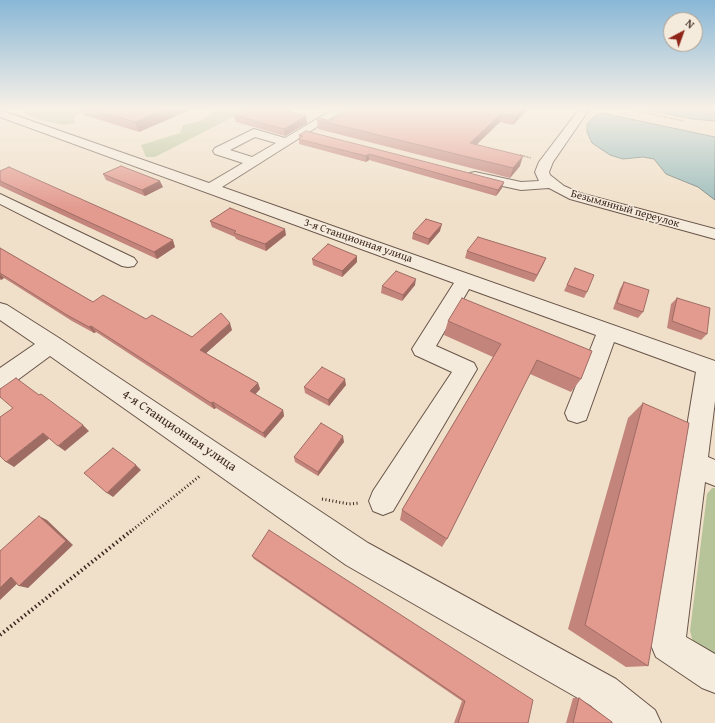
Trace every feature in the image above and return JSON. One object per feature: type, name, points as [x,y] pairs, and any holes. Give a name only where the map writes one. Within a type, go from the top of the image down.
[{"type":"street","name":"3-я Станционная улица","points":[[83,142],[712,369]]},
{"type":"street","points":[[236,142],[219,151],[253,162]]},
{"type":"street","points":[[209,188],[286,142]]},
{"type":"street","points":[[550,184],[543,177],[542,172],[546,162],[561,142]]},
{"type":"street","points":[[466,173],[521,186],[550,184]]},
{"type":"street","name":"Безымянный переулок","points":[[550,184],[559,190],[595,202],[715,234]]},
{"type":"street","points":[[0,198],[128,262]]},
{"type":"street","points":[[383,500],[466,369],[423,348],[466,279]]},
{"type":"street","name":"4-я Станционная улица","points":[[0,310],[357,554],[603,692],[642,723]]},
{"type":"street","points":[[577,413],[608,331]]},
{"type":"street","points":[[0,380],[51,344]]},
{"type":"street","points":[[712,369],[705,469],[668,645],[715,675]]},
{"type":"path","points":[[514,154],[546,162]]},
{"type":"path","points":[[0,635],[220,460]]},
{"type":"path","points":[[307,519],[321,499],[349,504],[383,500]]},
{"type":"green space","points":[[152,142],[185,142],[155,157],[146,157],[141,145]]},
{"type":"green space","points":[[712,488],[715,488],[715,663],[694,646],[690,631],[707,494]]},
{"type":"water","points":[[591,142],[715,142],[715,200],[698,187],[666,174],[654,159],[643,157],[623,159],[610,155]]},
{"type":"building","points":[[309,142],[348,142],[504,182],[498,190],[369,154],[366,156]]},
{"type":"building","points":[[406,142],[471,142],[470,143],[523,156],[513,168]]},
{"type":"building","points":[[121,166],[160,181],[142,190],[103,174]]},
{"type":"building","points":[[9,167],[173,240],[154,252],[0,181],[0,171]]},
{"type":"building","points":[[230,208],[285,229],[265,244],[234,233],[236,231],[210,221]]},
{"type":"building","points":[[426,219],[442,224],[429,239],[413,233]]},
{"type":"building","points":[[478,237],[546,258],[537,275],[467,251]]},
{"type":"building","points":[[328,244],[357,256],[342,271],[312,259]]},
{"type":"building","points":[[0,248],[93,302],[103,295],[146,319],[152,315],[192,337],[221,313],[230,323],[200,350],[258,383],[250,391],[283,410],[263,433],[213,402],[211,403],[91,326],[89,327],[67,315],[0,273]]},
{"type":"building","points":[[575,268],[594,275],[587,292],[567,285]]},
{"type":"building","points":[[396,271],[416,279],[403,295],[382,286]]},
{"type":"building","points":[[624,282],[649,290],[643,312],[617,303]]},
{"type":"building","points":[[462,298],[592,351],[581,379],[537,360],[447,539],[402,510],[501,344],[448,321]]},
{"type":"building","points":[[677,298],[710,308],[707,334],[672,321]]},
{"type":"building","points":[[322,367],[345,379],[328,400],[304,387]]},
{"type":"building","points":[[16,378],[39,395],[41,394],[83,425],[58,446],[43,433],[6,462],[0,456],[0,417],[13,408],[0,397],[0,389]]},
{"type":"building","points":[[643,403],[689,423],[648,666],[585,625]]},
{"type":"building","points":[[321,423],[343,436],[318,472],[294,457]]},
{"type":"building","points":[[113,448],[136,465],[107,493],[84,473]]},
{"type":"building","points":[[39,516],[66,541],[19,586],[11,577],[0,588],[0,551]]},
{"type":"building","points":[[269,530],[533,700],[528,723],[458,723],[465,701],[252,556]]},
{"type":"building","points":[[579,698],[612,722],[612,723],[573,723]]}]
